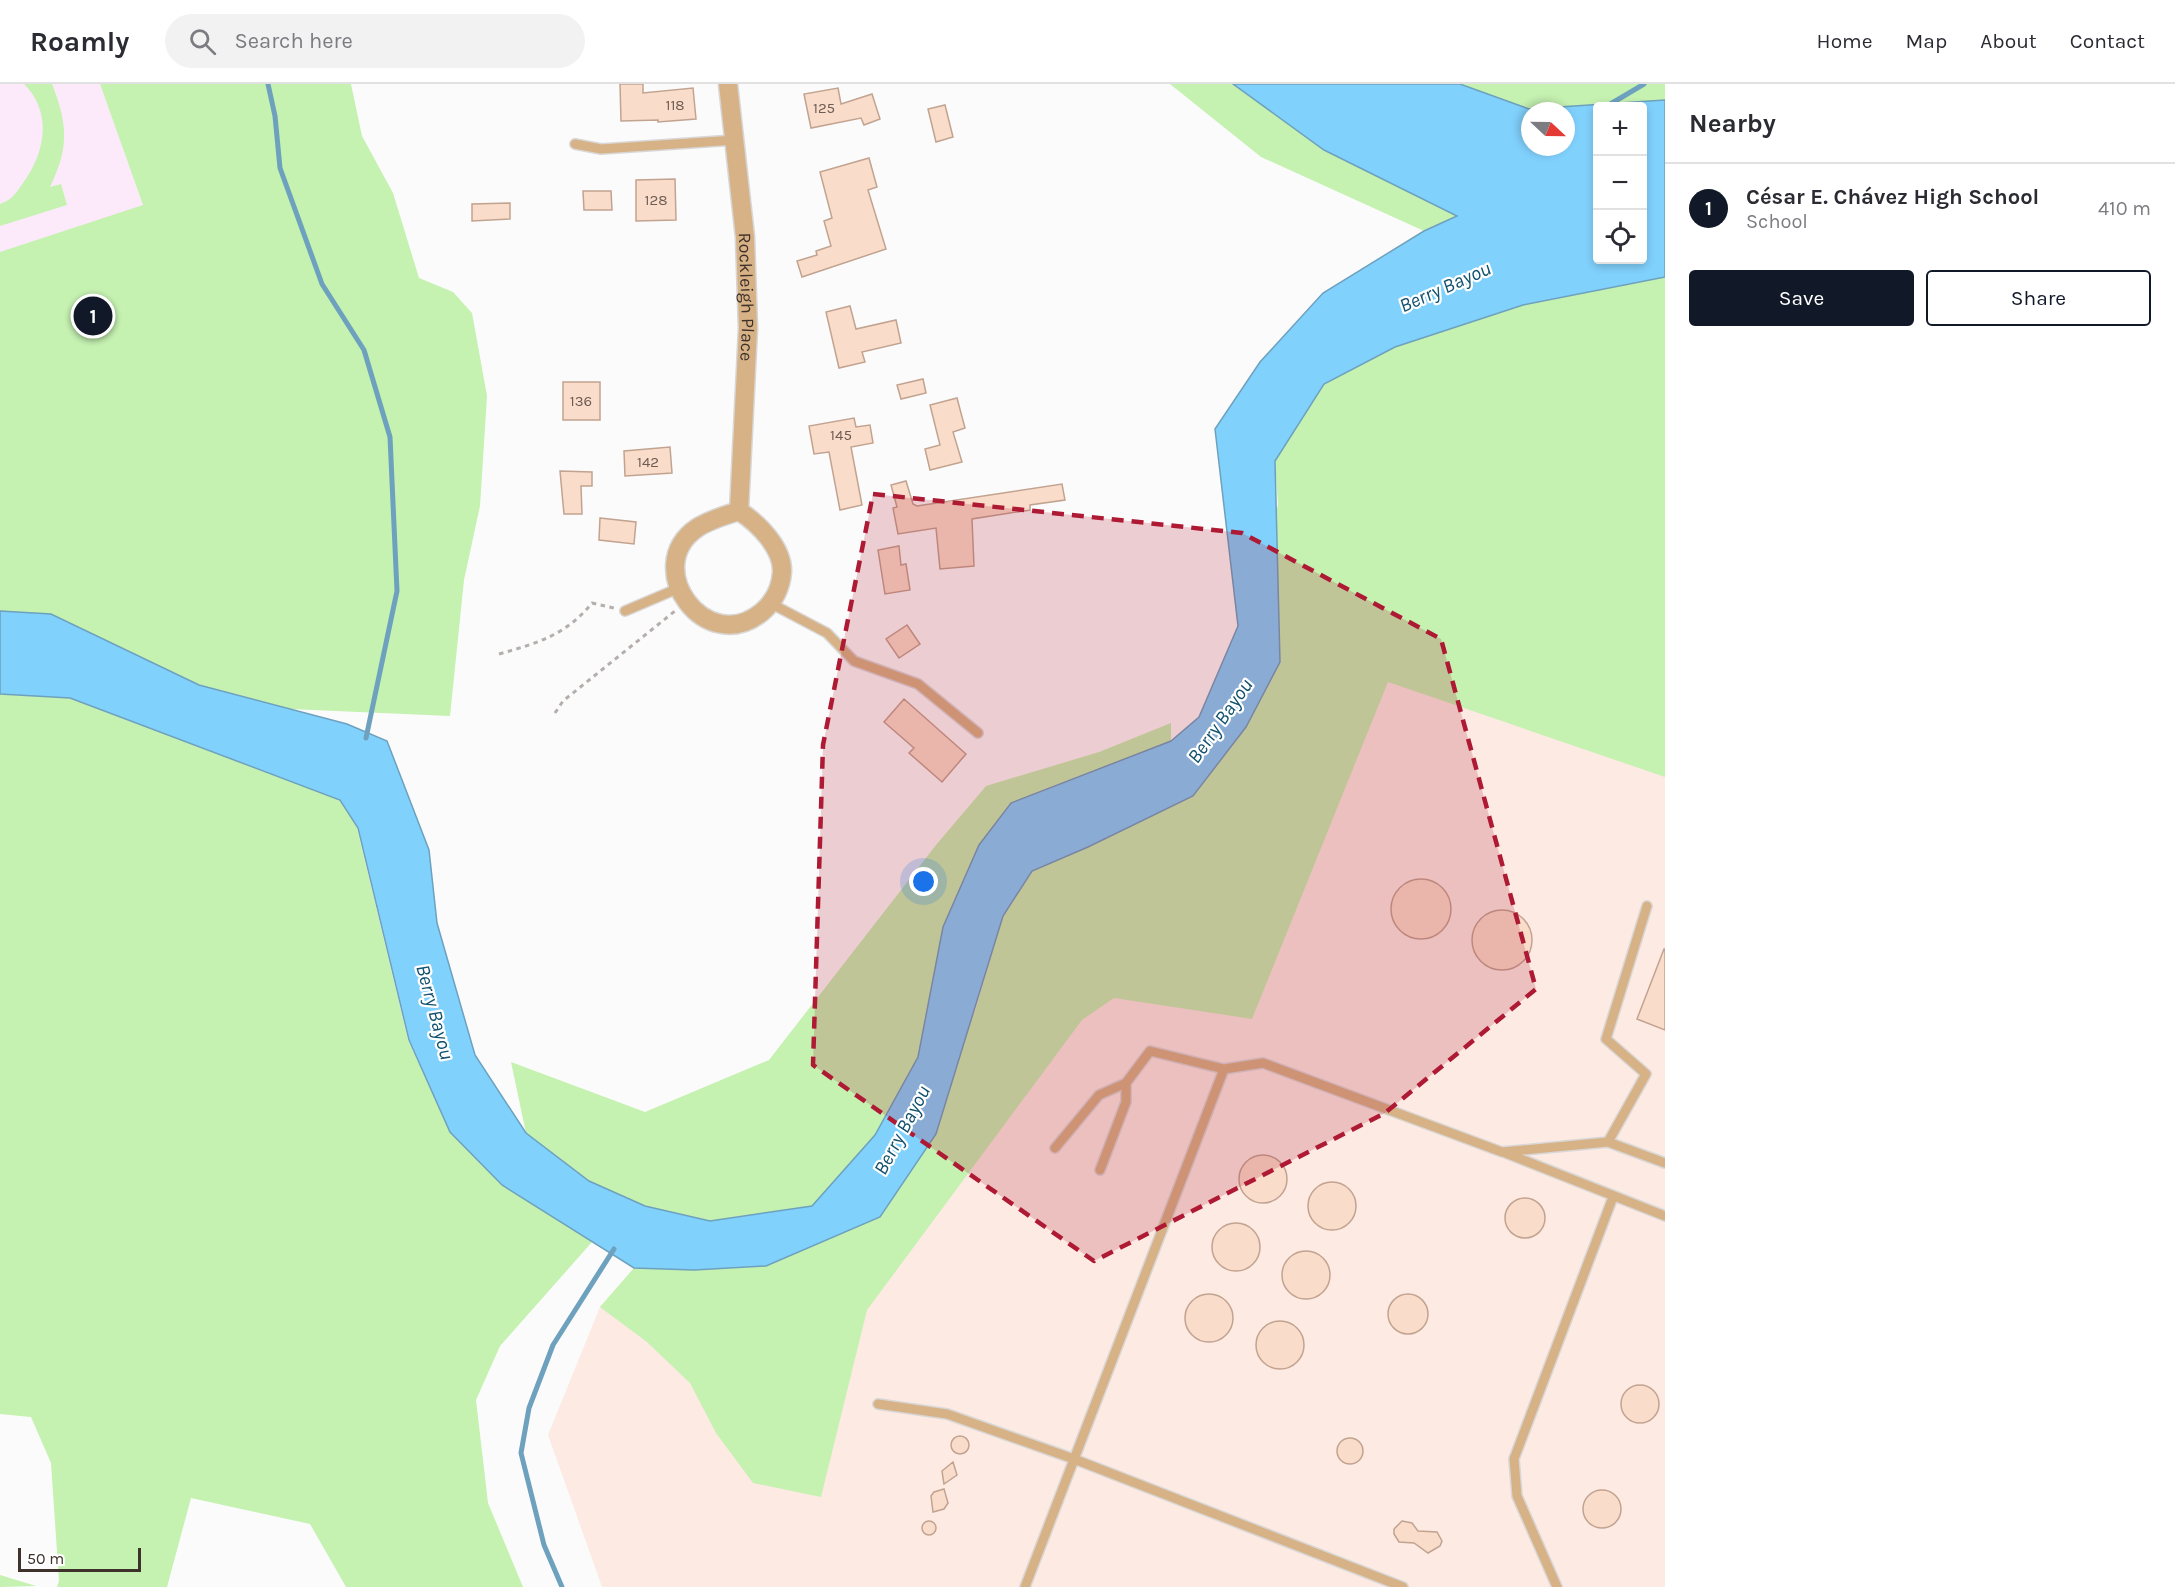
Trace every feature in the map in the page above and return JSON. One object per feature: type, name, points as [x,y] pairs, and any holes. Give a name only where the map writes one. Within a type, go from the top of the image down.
[{"type":"street","name":"Rockleigh Place","points":[[728,84],[745,237],[748,328],[739,511]]},
{"type":"street","points":[[739,511],[759,528],[780,558],[781,579],[770,603],[755,617],[733,624],[700,616],[682,595],[676,562],[690,534],[698,527],[739,511]]},
{"type":"lane","points":[[575,144],[601,149],[735,141]]},
{"type":"lane","points":[[625,611],[682,595]]},
{"type":"lane","points":[[770,603],[827,633],[854,661],[918,684],[978,733]]},
{"type":"lane","points":[[1608,1142],[1646,1074],[1606,1039],[1647,906]]},
{"type":"lane","points":[[1055,1148],[1099,1095],[1126,1083],[1150,1051],[1224,1069],[1263,1064],[1502,1152],[1665,1216]]},
{"type":"lane","points":[[1025,1587],[1224,1069]]},
{"type":"lane","points":[[1100,1170],[1126,1102],[1126,1083]]},
{"type":"lane","points":[[1502,1152],[1608,1142],[1665,1163]]},
{"type":"lane","points":[[1557,1587],[1517,1496],[1514,1459],[1613,1197]]},
{"type":"lane","points":[[878,1404],[947,1414],[1074,1459],[1402,1587]]},
{"type":"path","points":[[555,714],[563,701],[658,627],[682,595]]},
{"type":"path","points":[[499,654],[533,644],[558,633],[577,621],[592,603],[625,611]]},
{"type":"highlighted area","points":[[873,494],[1242,533],[1441,639],[1536,989],[1385,1113],[1094,1261],[813,1065],[823,745]]},
{"type":"shaded area","points":[[0,84],[100,84],[143,205],[0,526]]},
{"type":"shaded area","points":[[1665,277],[1665,1587],[602,1587],[548,1435],[600,1307],[634,1268],[694,1270],[1088,847]]},
{"type":"green space","points":[[24,84],[52,84],[61,112],[64,136],[61,160],[50,187],[61,184],[67,205],[0,226],[0,204],[16,193],[31,171],[41,146],[43,133],[39,107]]},
{"type":"green space","points":[[100,84],[351,84],[362,136],[393,193],[419,278],[453,292],[472,313],[487,396],[480,506],[464,580],[450,716],[290,709],[199,685],[51,614],[0,611],[0,252],[143,205]]},
{"type":"green space","points":[[1170,84],[1233,84],[1324,150],[1457,216],[1424,231],[1261,157]]},
{"type":"green space","points":[[1460,84],[1665,84],[1665,100],[1593,102],[1593,105],[1575,106],[1575,102],[1521,102],[1521,106]]},
{"type":"green space","points":[[1665,277],[1665,777],[1388,682],[1252,1019],[1114,998],[1082,1020],[867,1310],[821,1497],[753,1483],[716,1433],[690,1383],[647,1342],[600,1307],[634,1268],[694,1270],[766,1266],[880,1217],[975,1011],[1003,916],[1032,871],[1088,847],[1193,796],[1278,505],[1275,461],[1324,384],[1395,347],[1523,305]]},
{"type":"green space","points":[[0,694],[70,698],[308,785],[340,800],[357,828],[408,1040],[450,1132],[502,1185],[592,1242],[500,1346],[476,1400],[488,1503],[523,1587],[346,1587],[310,1524],[191,1498],[167,1587],[57,1587],[59,1581],[51,1463],[31,1417],[0,1414]]},
{"type":"green space","points":[[1171,723],[1171,741],[1011,803],[943,927],[918,1057],[875,1135],[812,1206],[710,1221],[645,1206],[589,1181],[526,1133],[511,1062],[645,1112],[769,1060],[936,845],[986,786],[1099,752]]},
{"type":"green space","points":[[0,1575],[36,1586],[0,1587]]},
{"type":"water","name":"Berry Bayou","points":[[1233,84],[1460,84],[1521,106],[1521,156],[1575,156],[1575,106],[1593,105],[1593,264],[1647,264],[1647,102],[1635,102],[1665,100],[1665,277],[1523,305],[1395,347],[1324,384],[1275,461],[1280,662],[1246,727],[1193,796],[1088,847],[1032,871],[1003,916],[936,1134],[880,1217],[766,1266],[694,1270],[634,1268],[502,1185],[450,1132],[409,1040],[358,828],[340,800],[70,698],[0,694],[0,611],[51,614],[199,685],[347,724],[387,741],[429,850],[437,923],[475,1055],[526,1133],[589,1181],[645,1206],[710,1221],[812,1206],[875,1135],[918,1057],[943,927],[979,845],[1011,803],[1171,741],[1199,717],[1238,626],[1215,429],[1260,362],[1323,293],[1424,231],[1457,216],[1324,150]]},
{"type":"building","points":[[620,84],[643,84],[643,93],[693,88],[696,119],[658,122],[658,120],[621,121]]},
{"type":"building","points":[[838,88],[841,104],[872,94],[880,119],[864,125],[861,118],[811,128],[804,94]]},
{"type":"building","points":[[945,105],[953,137],[936,142],[928,109]]},
{"type":"building","points":[[869,158],[877,187],[868,190],[886,249],[802,277],[797,261],[817,255],[816,251],[831,246],[824,221],[832,218],[820,172]]},
{"type":"building","points":[[675,179],[676,220],[636,221],[636,180]]},
{"type":"building","points":[[583,191],[611,191],[612,210],[584,210]]},
{"type":"building","points":[[510,203],[510,219],[472,221],[472,204]]},
{"type":"building","points":[[850,306],[856,329],[896,320],[901,343],[862,352],[865,362],[839,368],[826,312]]},
{"type":"building","points":[[923,379],[926,393],[901,399],[897,385]]},
{"type":"building","points":[[563,382],[600,382],[600,420],[563,420]]},
{"type":"building","points":[[957,398],[965,428],[953,432],[962,462],[930,470],[925,449],[940,445],[930,405]]},
{"type":"building","points":[[854,418],[856,427],[870,425],[873,443],[851,447],[862,505],[840,510],[829,452],[814,454],[809,426]]},
{"type":"building","points":[[670,447],[672,473],[625,476],[624,451]]},
{"type":"building","points":[[560,471],[592,472],[592,486],[581,486],[582,514],[564,514]]},
{"type":"building","points":[[906,481],[913,504],[917,506],[1062,484],[1065,500],[1030,505],[1030,510],[972,519],[974,566],[940,569],[936,528],[898,534],[893,508],[897,507],[891,485]]},
{"type":"building","points":[[600,518],[636,522],[634,544],[599,540]]},
{"type":"building","points":[[899,546],[901,565],[906,564],[910,590],[885,594],[878,550]]},
{"type":"building","points":[[907,625],[920,644],[899,658],[886,639]]},
{"type":"building","points":[[904,699],[966,754],[942,782],[909,753],[914,748],[884,722]]},
{"type":"building","points":[[1415,879],[1427,879],[1438,884],[1446,892],[1451,909],[1449,921],[1438,934],[1427,939],[1415,939],[1404,934],[1396,926],[1391,915],[1391,903],[1396,892],[1404,884]]},
{"type":"building","points":[[1502,910],[1519,915],[1527,923],[1532,940],[1527,957],[1519,965],[1502,970],[1485,965],[1477,957],[1472,940],[1477,923],[1485,915]]},
{"type":"building","points":[[1665,949],[1665,1030],[1637,1019]]},
{"type":"building","points":[[1263,1155],[1280,1162],[1287,1179],[1280,1196],[1263,1203],[1246,1196],[1239,1179],[1246,1162]]},
{"type":"building","points":[[1332,1182],[1349,1189],[1356,1206],[1349,1223],[1332,1230],[1315,1223],[1308,1206],[1315,1189]]},
{"type":"building","points":[[1525,1198],[1539,1204],[1545,1218],[1539,1232],[1525,1238],[1511,1232],[1505,1218],[1511,1204]]},
{"type":"building","points":[[1236,1223],[1253,1230],[1260,1247],[1253,1264],[1236,1271],[1219,1264],[1212,1247],[1219,1230]]},
{"type":"building","points":[[1306,1251],[1323,1258],[1330,1275],[1323,1292],[1306,1299],[1289,1292],[1282,1275],[1289,1258]]},
{"type":"building","points":[[1209,1294],[1226,1301],[1233,1318],[1226,1335],[1209,1342],[1192,1335],[1185,1318],[1192,1301]]},
{"type":"building","points":[[1408,1294],[1416,1295],[1422,1300],[1427,1306],[1427,1322],[1422,1328],[1416,1333],[1408,1334],[1400,1333],[1394,1328],[1389,1322],[1388,1314],[1389,1306],[1394,1300],[1400,1295]]},
{"type":"building","points":[[1280,1321],[1297,1328],[1304,1345],[1297,1362],[1280,1369],[1263,1362],[1256,1345],[1263,1328]]},
{"type":"building","points":[[1640,1385],[1654,1390],[1659,1404],[1654,1418],[1640,1423],[1626,1418],[1621,1404],[1626,1390]]},
{"type":"building","points":[[956,1436],[964,1436],[969,1441],[967,1452],[956,1454],[951,1449],[951,1441]]},
{"type":"building","points":[[1350,1438],[1359,1442],[1363,1451],[1359,1460],[1350,1464],[1341,1460],[1337,1451],[1341,1442]]},
{"type":"building","points":[[953,1462],[957,1475],[944,1484],[942,1471]]},
{"type":"building","points":[[944,1489],[948,1503],[944,1509],[933,1512],[931,1496],[934,1492]]},
{"type":"building","points":[[1602,1490],[1616,1495],[1621,1509],[1616,1523],[1602,1528],[1588,1523],[1583,1509],[1588,1495]]},
{"type":"building","points":[[926,1521],[932,1521],[936,1528],[932,1535],[926,1535],[922,1531],[922,1525]]},
{"type":"building","points":[[1402,1521],[1412,1523],[1418,1531],[1437,1532],[1442,1541],[1440,1546],[1428,1553],[1414,1543],[1399,1542],[1394,1529]]},
{"type":"waterway","points":[[268,84],[275,116],[280,168],[322,284],[364,350],[390,437],[397,591],[366,738]]},
{"type":"waterway","points":[[1614,102],[1644,84]]},
{"type":"waterway","points":[[562,1587],[544,1545],[521,1453],[529,1408],[553,1345],[614,1249]]},
{"type":"place","name":"César E. Chávez High School","points":[[93,316]]}]
